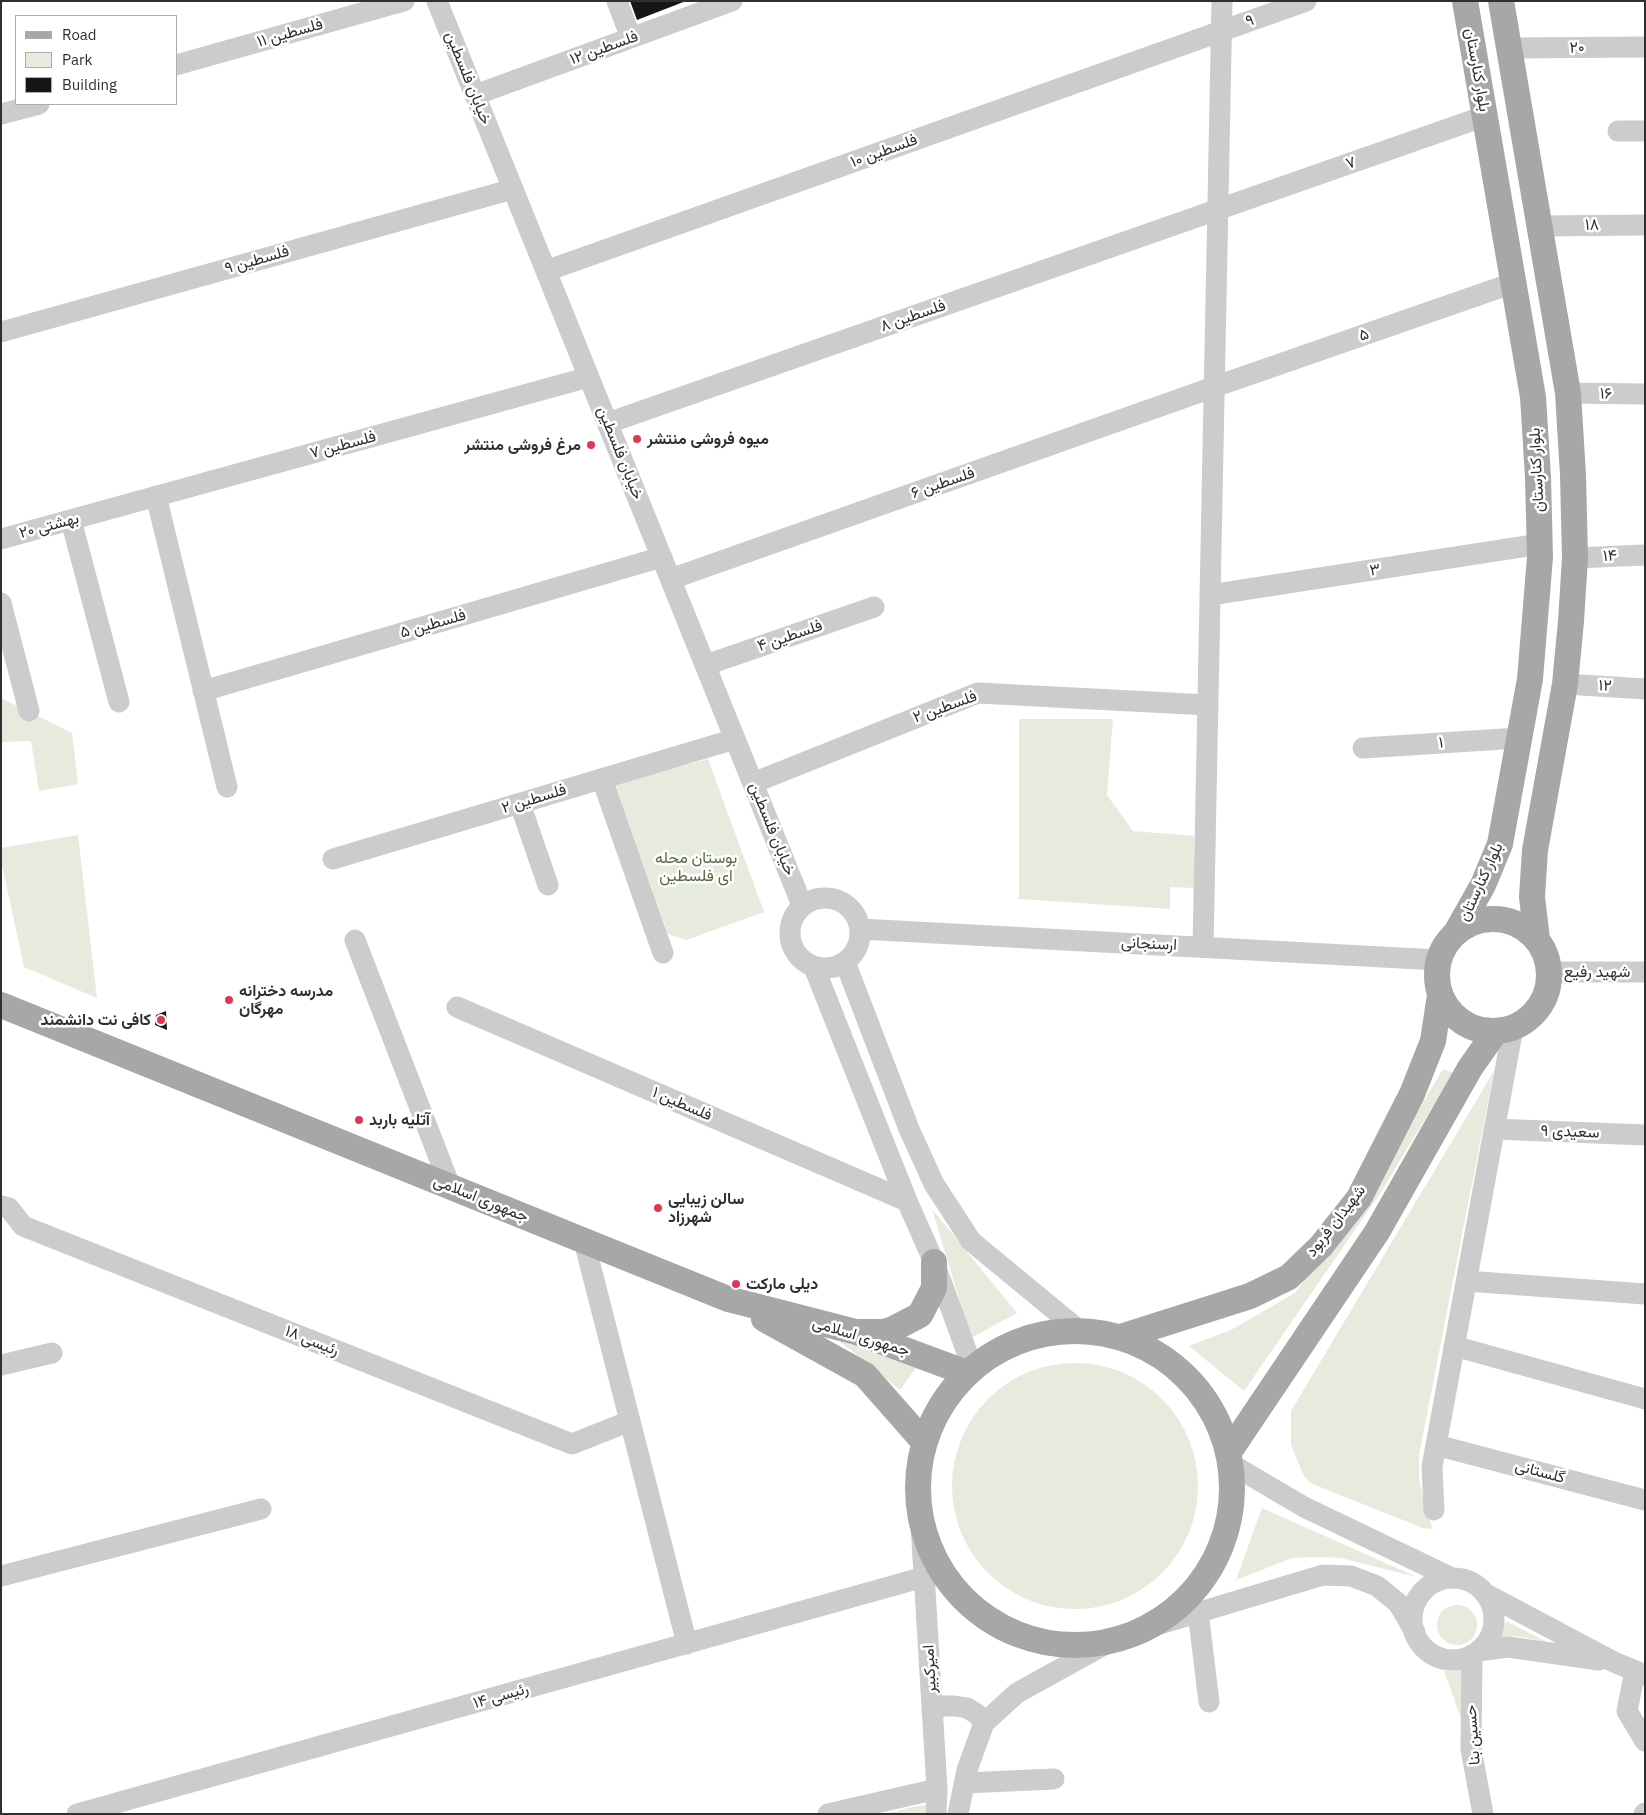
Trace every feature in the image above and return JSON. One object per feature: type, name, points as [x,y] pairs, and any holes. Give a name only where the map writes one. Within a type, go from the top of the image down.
[{"type":"main road","name":"بلوار کنارستان","points":[[1457,931],[1483,885],[1500,844],[1530,679],[1540,544],[1533,398],[1465,1]]},
{"type":"main road","points":[[1501,1],[1568,393],[1573,476],[1575,558],[1565,684],[1535,850],[1532,897],[1537,940]]},
{"type":"main road","points":[[1490,919],[1508,920],[1524,928],[1537,940],[1546,955],[1550,972],[1548,990],[1540,1006],[1528,1019],[1504,1029],[1478,1030],[1462,1022],[1449,1010],[1440,995],[1436,978],[1438,960],[1445,944],[1457,931],[1473,922],[1490,919]]},
{"type":"main road","name":"شهيدان فربود","points":[[1121,1337],[1250,1296],[1289,1277],[1321,1246],[1359,1198],[1412,1094],[1433,1041],[1440,995]]},
{"type":"main road","name":"جمهوری اسلامی","points":[[1,1005],[728,1299],[856,1332],[970,1371]]},
{"type":"main road","points":[[1230,1458],[1377,1232],[1470,1068],[1504,1029]]},
{"type":"main road","points":[[856,1332],[884,1332],[920,1315],[934,1288],[934,1262]]},
{"type":"main road","points":[[728,1299],[865,1375],[924,1442]]},
{"type":"main road","points":[[1080,1331],[1121,1337],[1159,1354],[1191,1380],[1215,1414],[1230,1458],[1234,1493],[1227,1534],[1210,1571],[1183,1603],[1150,1627],[1111,1641],[1070,1646],[1029,1639],[992,1622],[960,1596],[936,1562],[921,1524],[917,1483],[924,1442],[941,1405],[970,1371],[1000,1349],[1039,1335],[1080,1331]]},
{"type":"street","name":"فلسطین ۱۱","points":[[178,64],[404,1]]},
{"type":"street","name":"خیابان فلسطین","points":[[437,1],[802,905]]},
{"type":"street","points":[[617,1],[631,38]]},
{"type":"street","name":"فلسطین ۱۲","points":[[475,95],[732,1]]},
{"type":"street","points":[[1203,947],[1222,1]]},
{"type":"street","name":"۹","points":[[1222,31],[1306,1]]},
{"type":"street","name":"فلسطین ۱۰","points":[[546,271],[1222,31]]},
{"type":"street","name":"۲۰","points":[[1509,48],[1645,47]]},
{"type":"street","points":[[5,113],[35,105]]},
{"type":"street","name":"۷","points":[[1218,209],[1485,116]]},
{"type":"street","points":[[1618,131],[1645,131]]},
{"type":"street","name":"فلسطین ۹","points":[[1,332],[513,189]]},
{"type":"street","name":"فلسطین ۸","points":[[608,424],[1218,209]]},
{"type":"street","name":"۱۸","points":[[1539,226],[1645,225]]},
{"type":"street","name":"۵","points":[[1214,387],[1513,283]]},
{"type":"street","name":"فلسطین ۷","points":[[97,512],[589,377]]},
{"type":"street","name":"فلسطین ۶","points":[[671,580],[1214,387]]},
{"type":"street","name":"۱۶","points":[[1568,393],[1645,394]]},
{"type":"street","points":[[156,496],[227,787]]},
{"type":"street","name":"بهشتی ۲۰","points":[[1,539],[97,512]]},
{"type":"street","points":[[71,520],[119,702]]},
{"type":"street","name":"۳","points":[[1210,595],[1540,544]]},
{"type":"street","name":"۱۴","points":[[1575,558],[1645,555]]},
{"type":"street","name":"فلسطین ۵","points":[[203,691],[662,557]]},
{"type":"street","points":[[1,603],[29,711]]},
{"type":"street","name":"فلسطین ۴","points":[[706,665],[874,607]]},
{"type":"street","name":"۱۲","points":[[1565,684],[1645,689]]},
{"type":"street","name":"فلسطین ۲","points":[[753,783],[978,692],[1208,705]]},
{"type":"street","name":"۱","points":[[1363,748],[1519,738]]},
{"type":"street","name":"فلسطین ۲","points":[[333,859],[735,739]]},
{"type":"street","points":[[602,779],[663,953]]},
{"type":"street","points":[[520,804],[548,885]]},
{"type":"street","points":[[816,898],[831,898],[844,904],[855,914],[860,929],[859,941],[854,952],[845,962],[825,968],[814,967],[801,959],[792,947],[789,932],[793,917],[802,905],[816,898]]},
{"type":"street","name":"ارسنجانی","points":[[860,929],[1438,960]]},
{"type":"street","points":[[355,940],[450,1186]]},
{"type":"street","points":[[845,962],[909,1129],[934,1184],[971,1241],[1080,1331]]},
{"type":"street","points":[[814,967],[907,1201],[934,1262],[970,1371]]},
{"type":"street","name":"شهید رفیع","points":[[1550,972],[1645,972]]},
{"type":"street","name":"فلسطین ۱","points":[[457,1007],[907,1201]]},
{"type":"street","points":[[1434,1510],[1432,1466],[1494,1129],[1504,1029]]},
{"type":"street","name":"سعیدی ۹","points":[[1494,1129],[1645,1135]]},
{"type":"street","name":"رئیسی ۱۸","points":[[1,1206],[9,1208],[23,1226],[572,1444],[630,1421]]},
{"type":"street","points":[[584,1241],[687,1644]]},
{"type":"street","points":[[1466,1281],[1645,1294]]},
{"type":"street","points":[[1454,1346],[1645,1398]]},
{"type":"street","points":[[1,1365],[52,1354]]},
{"type":"street","name":"گلستانی","points":[[1436,1445],[1645,1500]]},
{"type":"street","points":[[1230,1458],[1304,1507],[1452,1578],[1465,1580],[1477,1585],[1486,1594],[1492,1605],[1494,1618],[1487,1642],[1475,1653]]},
{"type":"street","points":[[1,1576],[260,1509]]},
{"type":"street","name":"امیرکبیر","points":[[921,1524],[937,1788],[936,1814]]},
{"type":"street","points":[[1150,1627],[1324,1575],[1351,1576],[1377,1586],[1398,1603],[1421,1644],[1430,1652],[1442,1658],[1454,1660],[1475,1653],[1508,1646],[1614,1662]]},
{"type":"street","name":"رئیسی ۱۴","points":[[77,1814],[924,1577]]},
{"type":"street","points":[[1415,1632],[1412,1620],[1414,1607],[1420,1596],[1429,1586],[1440,1580],[1452,1578]]},
{"type":"street","points":[[1486,1594],[1614,1662],[1640,1673],[1627,1711],[1645,1741]]},
{"type":"street","points":[[1198,1612],[1209,1702]]},
{"type":"street","points":[[958,1814],[967,1770],[984,1723],[1016,1693],[1111,1641]]},
{"type":"street","name":"حسین بنا","points":[[1475,1653],[1471,1749],[1483,1814]]},
{"type":"street","points":[[932,1711],[943,1706],[966,1708],[976,1714],[984,1723]]},
{"type":"street","points":[[965,1783],[1054,1779]]},
{"type":"street","points":[[828,1814],[937,1788]]},
{"type":"green space","points":[[1,698],[72,733],[78,784],[39,791],[31,741],[1,742]]},
{"type":"green space","points":[[1019,719],[1113,719],[1107,795],[1133,831],[1194,836],[1195,888],[1170,887],[1170,909],[1019,899]]},
{"type":"green space","name":"بوستان محله ای فلسطین","points":[[708,759],[764,912],[686,940],[668,934],[615,784]]},
{"type":"green space","points":[[78,835],[97,998],[24,967],[1,860],[1,848]]},
{"type":"green space","points":[[1443,1069],[1453,1073],[1381,1192],[1244,1391],[1189,1346],[1231,1330],[1295,1293],[1372,1187]]},
{"type":"green space","points":[[1494,1071],[1419,1455],[1419,1478],[1425,1507],[1433,1529],[1423,1528],[1310,1483],[1303,1474],[1291,1445],[1291,1411]]},
{"type":"green space","points":[[932,1209],[1017,1313],[971,1338]]},
{"type":"green space","points":[[838,1340],[916,1368],[900,1390]]},
{"type":"green space","points":[[1087,1363],[1111,1368],[1133,1377],[1144,1383],[1162,1399],[1178,1417],[1189,1439],[1196,1462],[1198,1486],[1196,1510],[1189,1533],[1178,1555],[1162,1573],[1144,1589],[1111,1604],[1087,1609],[1063,1609],[1039,1604],[1006,1589],[972,1555],[961,1533],[954,1510],[952,1474],[957,1450],[972,1417],[1006,1383],[1028,1372],[1051,1365]]},
{"type":"green space","points":[[1262,1508],[1417,1577],[1341,1558],[1320,1557],[1292,1558],[1236,1580]]},
{"type":"green space","points":[[1461,1605],[1468,1608],[1474,1614],[1477,1625],[1476,1633],[1468,1642],[1461,1645],[1453,1645],[1446,1642],[1438,1633],[1437,1621],[1440,1614],[1449,1606]]},
{"type":"green space","points":[[1506,1621],[1551,1644],[1524,1637],[1509,1636],[1499,1639]]},
{"type":"green space","points":[[1467,1670],[1463,1724],[1444,1671]]},
{"type":"green space","points":[[926,1805],[925,1814],[884,1814],[913,1807]]},
{"type":"building","points":[[630,1],[686,1],[637,20]]},
{"type":"building","name":"کافی نت دانشمند","points":[[166,1011],[167,1030],[155,1025],[156,1015]]},
{"type":"place","name":"میوه فروشی منتشر","points":[[637,439]]},
{"type":"place","name":"مرغ فروشی منتشر","points":[[591,445]]},
{"type":"place","name":"مدرسه دخترانه مهرگان","points":[[229,1000]]},
{"type":"place","name":"کافی نت دانشمند","points":[[161,1020]]},
{"type":"place","name":"آتلیه باربد","points":[[359,1120]]},
{"type":"place","name":"سالن زیبایی شهرزاد","points":[[658,1208]]},
{"type":"place","name":"دیلی مارکت","points":[[736,1284]]}]
